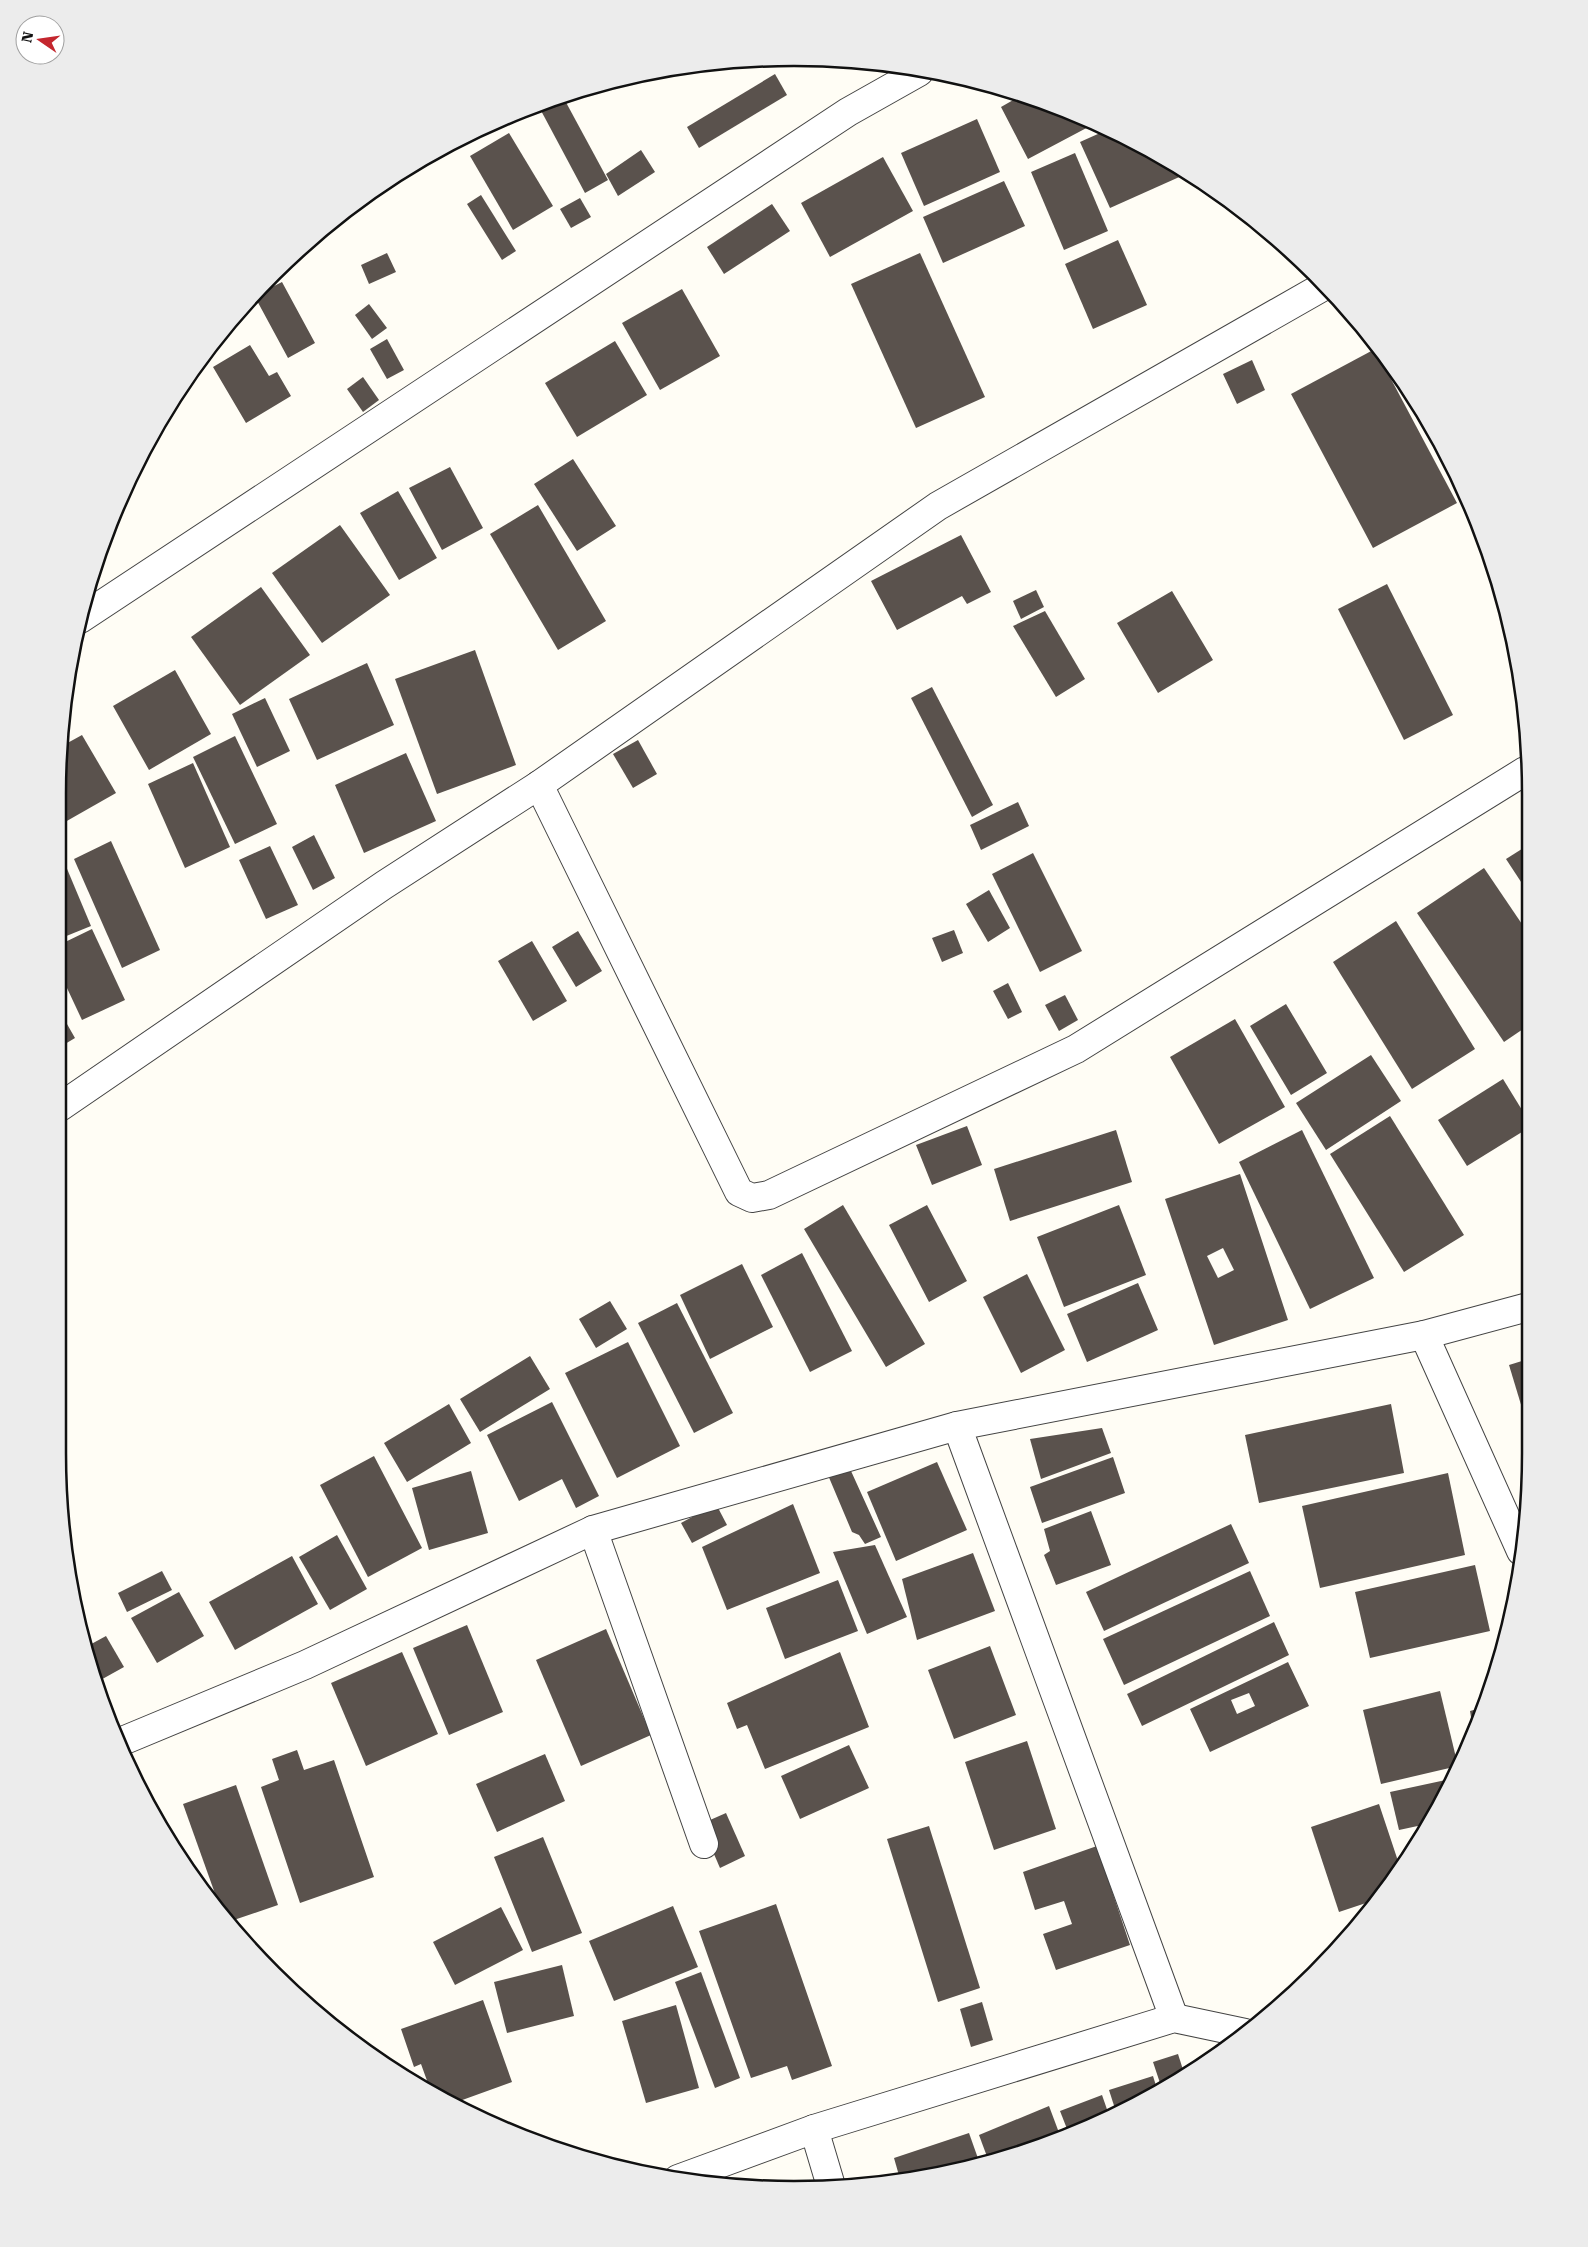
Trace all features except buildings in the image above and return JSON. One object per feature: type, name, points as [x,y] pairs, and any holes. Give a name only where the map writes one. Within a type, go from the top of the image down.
[{"type":"street","points":[[89,613],[848,112],[912,76]]},
{"type":"street","points":[[66,1103],[384,885],[539,785],[938,506],[1318,289]]},
{"type":"street","points":[[539,785],[738,1192],[752,1198],[769,1195],[1076,1049],[1521,773]]},
{"type":"street","points":[[126,1740],[305,1665],[593,1530],[957,1426],[1424,1335],[1522,1308]]},
{"type":"street","points":[[1424,1335],[1517,1541]]},
{"type":"street","points":[[957,1426],[1174,2018]]},
{"type":"street","points":[[593,1530],[704,1844]]},
{"type":"street","points":[[692,2174],[814,2129],[1174,2018],[1236,2031]]},
{"type":"street","points":[[814,2129],[829,2180]]}]
